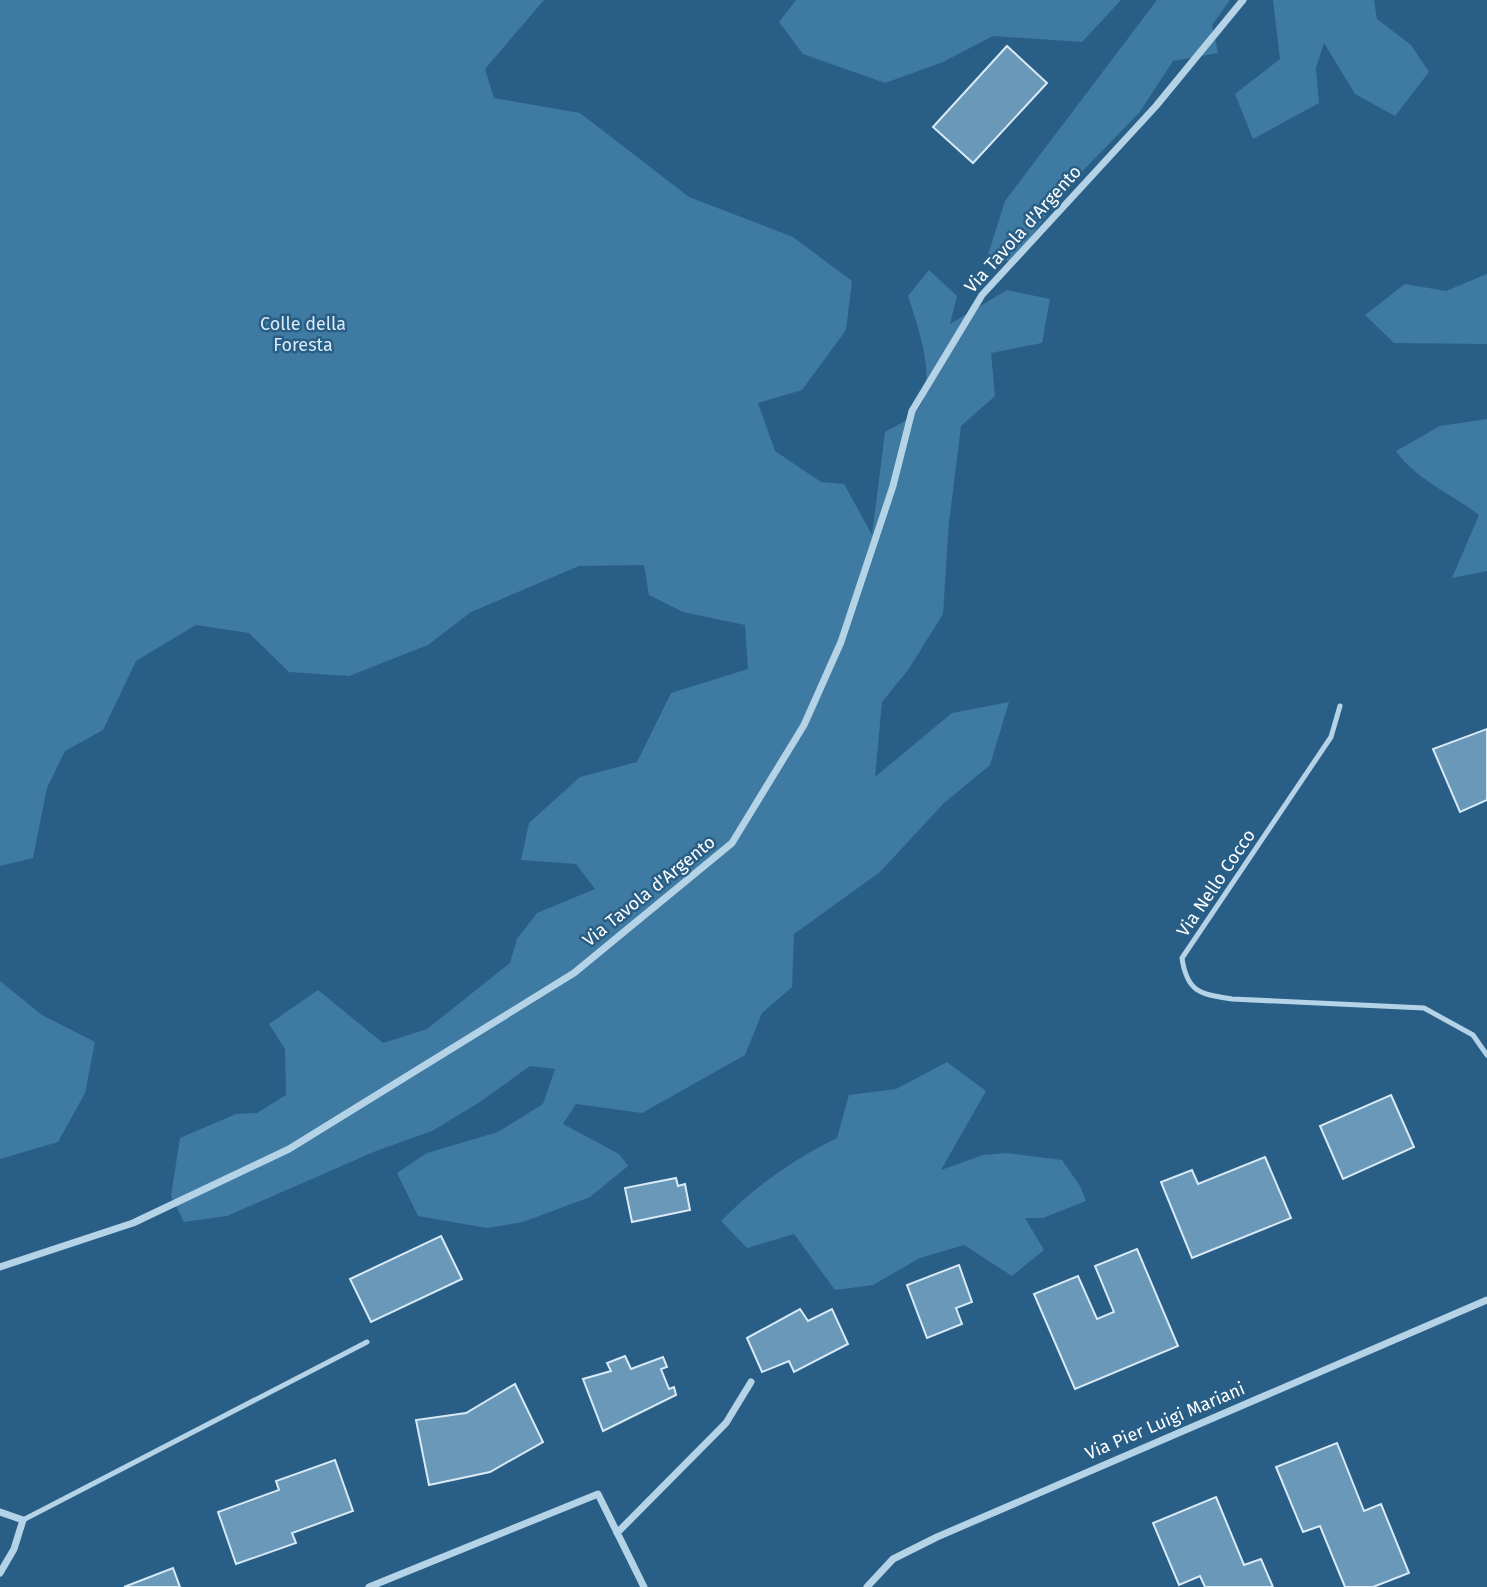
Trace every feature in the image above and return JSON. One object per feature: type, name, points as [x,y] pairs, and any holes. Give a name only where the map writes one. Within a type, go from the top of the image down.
[{"type":"street","name":"Via Tavola d'Argento","points":[[0,1267],[133,1223],[289,1149],[574,973],[732,843],[803,725],[841,642],[893,486],[912,411],[982,295],[1156,106],[1243,0]]},
{"type":"street","name":"Via Pier Luigi Mariani","points":[[867,1587],[893,1559],[937,1536],[1487,1300]]},
{"type":"street","points":[[617,1533],[726,1423],[751,1382]]},
{"type":"street","points":[[369,1587],[598,1494],[644,1587]]},
{"type":"street","points":[[0,1512],[23,1520],[14,1549],[0,1573]]},
{"type":"lane","name":"Via Nello Cocco","points":[[1340,706],[1331,737],[1182,958],[1185,978],[1201,994],[1232,999],[1424,1008],[1473,1035],[1487,1055]]},
{"type":"lane","points":[[23,1520],[367,1342]]},
{"type":"green space","name":"Colle della Foresta","points":[[0,0],[544,0],[485,69],[494,98],[580,113],[689,197],[793,237],[852,281],[846,330],[802,390],[758,403],[775,451],[821,482],[844,484],[872,535],[885,432],[913,415],[926,390],[925,357],[908,296],[929,270],[957,296],[950,324],[1007,290],[1050,299],[1042,343],[991,353],[995,396],[961,426],[949,522],[943,614],[908,670],[882,702],[875,777],[952,713],[1009,702],[990,765],[943,804],[880,872],[794,934],[792,987],[762,1013],[745,1055],[642,1113],[576,1104],[563,1124],[619,1154],[628,1166],[590,1197],[523,1222],[487,1228],[418,1216],[397,1173],[427,1153],[498,1132],[543,1104],[555,1069],[530,1066],[480,1102],[432,1131],[376,1151],[227,1216],[184,1222],[171,1196],[180,1138],[236,1114],[257,1113],[286,1095],[285,1049],[269,1024],[318,990],[383,1043],[427,1029],[510,963],[517,939],[537,913],[595,889],[576,864],[521,860],[529,823],[580,777],[637,762],[671,693],[748,669],[745,625],[683,612],[649,595],[644,565],[579,566],[471,612],[428,645],[349,676],[289,672],[249,633],[196,625],[136,661],[103,730],[65,751],[47,788],[33,858],[0,866]]},
{"type":"green space","points":[[796,0],[1121,0],[1082,42],[993,36],[943,62],[885,83],[803,54],[779,22]]},
{"type":"green space","points":[[1157,0],[1230,0],[1212,25],[1218,53],[1173,61],[1139,113],[1064,190],[1015,260],[985,264],[1005,201]]},
{"type":"green space","points":[[1273,0],[1374,0],[1377,19],[1411,45],[1429,72],[1395,116],[1355,94],[1324,43],[1316,68],[1319,103],[1253,139],[1235,94],[1280,59]]},
{"type":"green space","points":[[1487,274],[1487,344],[1394,343],[1365,315],[1405,284],[1446,291]]},
{"type":"green space","points":[[1487,419],[1487,571],[1452,578],[1479,515],[1424,478],[1396,451],[1440,426]]},
{"type":"green space","points":[[0,981],[42,1015],[95,1042],[85,1093],[58,1142],[0,1159]]},
{"type":"green space","points":[[947,1062],[986,1091],[941,1170],[983,1155],[1007,1153],[1062,1160],[1080,1186],[1086,1201],[1043,1218],[1025,1218],[1044,1250],[1012,1276],[964,1245],[920,1258],[873,1285],[835,1290],[794,1234],[747,1248],[721,1221],[775,1175],[837,1138],[849,1095],[896,1089]]},
{"type":"building","points":[[1007,46],[1047,83],[973,163],[933,127]]},
{"type":"building","points":[[1487,729],[1487,800],[1460,812],[1433,749]]},
{"type":"building","points":[[1391,1095],[1414,1147],[1343,1179],[1320,1126]]},
{"type":"building","points":[[1265,1157],[1291,1218],[1192,1258],[1161,1182],[1192,1170],[1198,1184]]},
{"type":"building","points":[[676,1178],[678,1186],[685,1184],[690,1210],[632,1222],[625,1188]]},
{"type":"building","points":[[441,1236],[462,1279],[371,1322],[350,1279]]},
{"type":"building","points":[[1137,1249],[1178,1346],[1075,1389],[1034,1294],[1078,1276],[1097,1319],[1114,1312],[1095,1266]]},
{"type":"building","points":[[959,1265],[972,1302],[956,1308],[962,1324],[927,1338],[907,1285]]},
{"type":"building","points":[[800,1309],[808,1321],[832,1309],[848,1344],[794,1372],[789,1361],[762,1372],[747,1338]]},
{"type":"building","points":[[625,1356],[631,1369],[663,1357],[667,1367],[661,1369],[669,1389],[674,1387],[676,1395],[603,1431],[583,1379],[611,1371],[607,1363]]},
{"type":"building","points":[[515,1384],[543,1442],[490,1472],[429,1485],[416,1420],[466,1413]]},
{"type":"building","points":[[1337,1443],[1364,1511],[1381,1504],[1409,1573],[1373,1587],[1345,1587],[1320,1526],[1303,1532],[1276,1467]]},
{"type":"building","points":[[335,1460],[353,1511],[292,1533],[296,1543],[236,1564],[218,1512],[279,1490],[276,1481]]},
{"type":"building","points":[[1216,1497],[1244,1565],[1261,1559],[1273,1587],[1205,1587],[1200,1576],[1179,1585],[1153,1523]]},
{"type":"building","points":[[173,1568],[180,1587],[124,1587]]}]
